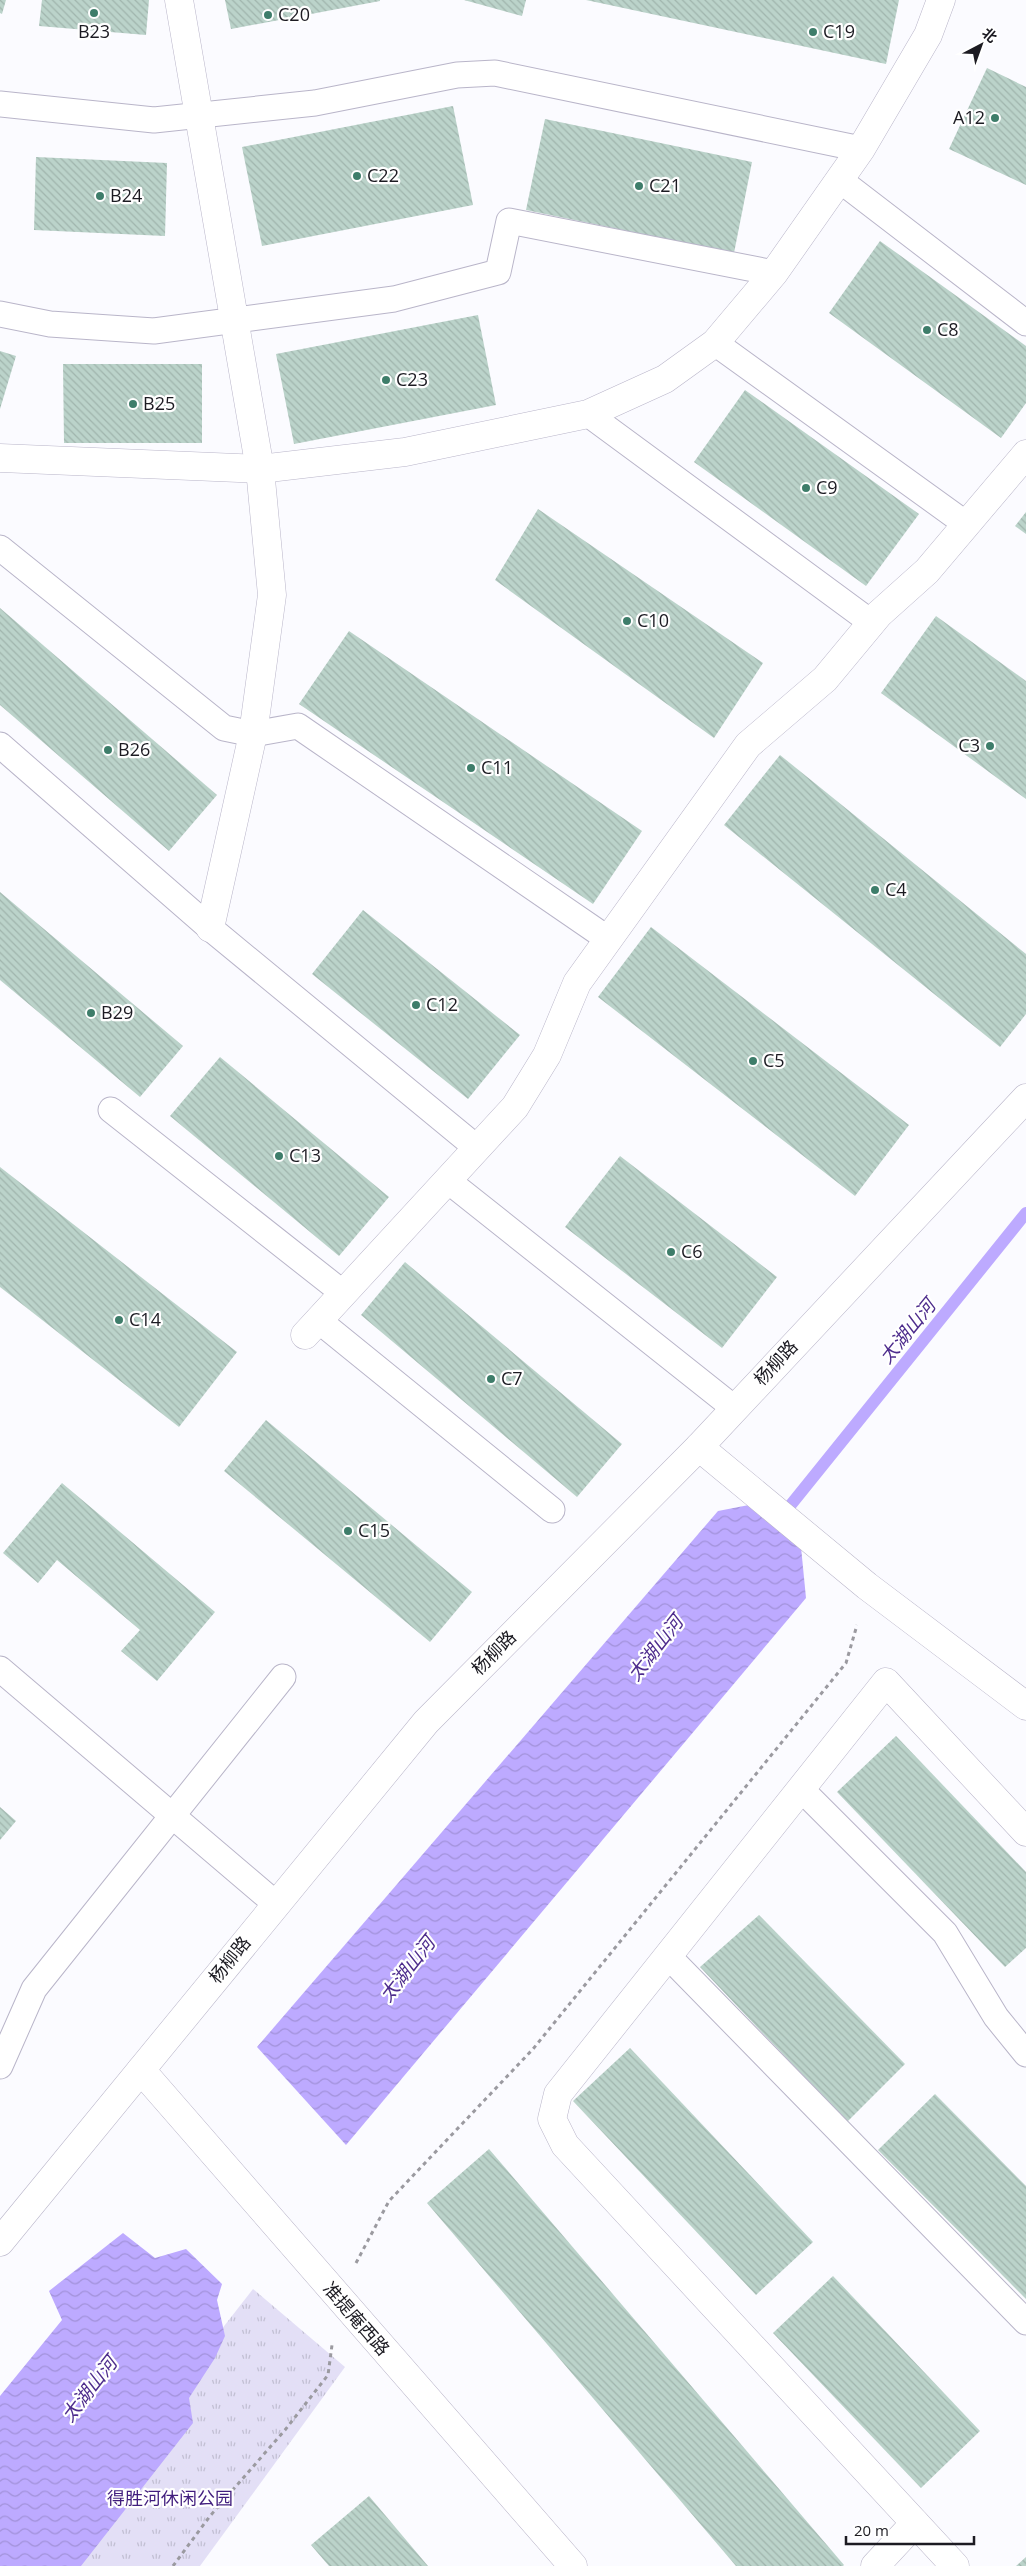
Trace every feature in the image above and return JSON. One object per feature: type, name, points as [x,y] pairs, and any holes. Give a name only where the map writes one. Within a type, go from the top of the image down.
[{"type":"street","points":[[179,0],[260,469],[272,595],[253,734],[210,928]]},
{"type":"street","points":[[0,458],[260,469],[405,452],[588,414],[665,379],[715,342],[774,273],[861,149],[928,35],[941,0]]},
{"type":"street","points":[[312,1328],[515,1107],[547,1055],[577,983],[748,745],[825,679],[872,623],[927,571],[1026,454]]},
{"type":"street","name":"杨柳路","points":[[0,2242],[426,1722],[699,1447],[1026,1098]]},
{"type":"street","points":[[699,1447],[867,1586],[1026,1706]]},
{"type":"street","points":[[955,2566],[565,2145],[552,2119],[558,2094],[886,1682],[1026,1832]]},
{"type":"street","name":"准提庵西路","points":[[141,2070],[573,2566]]},
{"type":"street","points":[[875,2566],[915,2523]]},
{"type":"lane","points":[[0,104],[154,120],[315,103],[457,75],[495,73],[861,149]]},
{"type":"lane","points":[[841,180],[1026,323]]},
{"type":"lane","points":[[0,314],[50,324],[154,331],[394,299],[498,272],[509,221],[774,273]]},
{"type":"lane","points":[[715,342],[966,524]]},
{"type":"lane","points":[[588,414],[872,623]]},
{"type":"lane","points":[[0,548],[224,728],[253,734],[298,726],[608,938]]},
{"type":"lane","points":[[0,746],[210,928],[477,1148]]},
{"type":"lane","points":[[111,1110],[344,1293]]},
{"type":"lane","points":[[447,1180],[734,1408]]},
{"type":"lane","points":[[312,1328],[552,1510]]},
{"type":"lane","points":[[0,1669],[276,1904]]},
{"type":"lane","points":[[0,2066],[34,1990],[283,1677]]},
{"type":"lane","points":[[801,1789],[945,1933],[996,2017],[1026,2054]]},
{"type":"lane","points":[[668,1956],[1026,2322]]},
{"type":"path","points":[[338,2298],[388,2201],[533,2049],[846,1663],[867,1586]]},
{"type":"path","points":[[173,2566],[210,2516],[285,2430],[328,2375]]},
{"type":"green space","name":"得胜河休闲公园","points":[[253,2289],[345,2367],[200,2566],[37,2566]]},
{"type":"water","points":[[749,1505],[801,1547],[806,1598],[346,2145],[257,2047],[718,1511]]},
{"type":"water","points":[[123,2233],[155,2258],[186,2249],[222,2284],[217,2300],[225,2336],[215,2358],[189,2398],[193,2423],[81,2566],[0,2566],[0,2396],[62,2320],[49,2291]]},
{"type":"building","points":[[0,0],[6,0],[2,14],[0,13]]},
{"type":"building","name":"B23","points":[[42,0],[149,0],[146,35],[39,26]]},
{"type":"building","name":"C20","points":[[225,0],[380,0],[380,1],[231,29]]},
{"type":"building","points":[[464,0],[526,0],[522,16]]},
{"type":"building","name":"C19","points":[[586,0],[899,0],[886,64]]},
{"type":"building","name":"A12","points":[[987,68],[1026,87],[1026,185],[949,149]]},
{"type":"building","name":"C22","points":[[453,106],[473,205],[262,246],[242,147]]},
{"type":"building","name":"C21","points":[[545,119],[752,162],[734,253],[526,210]]},
{"type":"building","name":"B24","points":[[36,157],[167,163],[165,236],[34,230]]},
{"type":"building","name":"C8","points":[[880,241],[1026,346],[1026,403],[1001,438],[829,313]]},
{"type":"building","name":"C23","points":[[478,315],[496,405],[294,444],[276,354]]},
{"type":"building","points":[[0,351],[16,356],[0,409]]},
{"type":"building","name":"B25","points":[[63,364],[202,364],[202,443],[64,443]]},
{"type":"building","name":"C9","points":[[745,390],[919,514],[866,586],[694,462]]},
{"type":"building","name":"C10","points":[[538,509],[763,663],[714,738],[495,580]]},
{"type":"building","points":[[1026,512],[1026,534],[1015,526]]},
{"type":"building","name":"B26","points":[[0,608],[217,795],[169,851],[0,705]]},
{"type":"building","name":"C3","points":[[936,616],[1026,681],[1026,799],[881,693]]},
{"type":"building","name":"C11","points":[[349,631],[642,831],[593,904],[299,704]]},
{"type":"building","name":"C4","points":[[780,755],[1026,954],[1026,1014],[1000,1047],[724,825]]},
{"type":"building","name":"B29","points":[[0,892],[183,1046],[140,1097],[0,980]]},
{"type":"building","name":"C12","points":[[363,910],[520,1035],[468,1099],[312,974]]},
{"type":"building","name":"C5","points":[[651,927],[909,1125],[855,1196],[598,997]]},
{"type":"building","name":"C13","points":[[220,1057],[389,1197],[339,1256],[170,1116]]},
{"type":"building","name":"C6","points":[[620,1156],[777,1277],[722,1348],[565,1227]]},
{"type":"building","name":"C14","points":[[0,1167],[237,1352],[179,1427],[0,1287]]},
{"type":"building","name":"C7","points":[[405,1262],[622,1444],[577,1497],[361,1315]]},
{"type":"building","name":"C15","points":[[266,1420],[472,1592],[430,1642],[224,1471]]},
{"type":"building","points":[[62,1483],[215,1612],[157,1681],[121,1651],[140,1630],[57,1560],[38,1583],[3,1553]]},
{"type":"building","points":[[896,1736],[1026,1872],[1026,1948],[1005,1967],[837,1792]]},
{"type":"building","points":[[0,1807],[16,1821],[0,1840]]},
{"type":"building","points":[[759,1915],[905,2064],[847,2122],[700,1967]]},
{"type":"building","points":[[630,2048],[813,2242],[756,2295],[573,2101]]},
{"type":"building","points":[[935,2094],[1026,2186],[1026,2299],[878,2150]]},
{"type":"building","points":[[489,2149],[843,2566],[736,2566],[427,2203]]},
{"type":"building","points":[[833,2276],[980,2431],[921,2488],[773,2333]]},
{"type":"building","points":[[369,2496],[428,2566],[329,2566],[311,2545]]},
{"type":"building","points":[[1026,2557],[1026,2566],[1016,2566]]},
{"type":"waterway","name":"太湖山河","points":[[781,1517],[1026,1213]]},
{"type":"place","name":"B23","points":[[94,13]]},
{"type":"place","name":"C20","points":[[268,15]]},
{"type":"place","name":"C19","points":[[813,32]]},
{"type":"place","name":"A12","points":[[995,118]]},
{"type":"place","name":"C22","points":[[357,176]]},
{"type":"place","name":"C21","points":[[639,186]]},
{"type":"place","name":"B24","points":[[100,196]]},
{"type":"place","name":"C8","points":[[927,330]]},
{"type":"place","name":"C23","points":[[386,380]]},
{"type":"place","name":"B25","points":[[133,404]]},
{"type":"place","name":"C9","points":[[806,488]]},
{"type":"place","name":"C10","points":[[627,621]]},
{"type":"place","name":"C3","points":[[990,746]]},
{"type":"place","name":"B26","points":[[108,750]]},
{"type":"place","name":"C11","points":[[471,768]]},
{"type":"place","name":"C4","points":[[875,890]]},
{"type":"place","name":"C12","points":[[416,1005]]},
{"type":"place","name":"B29","points":[[91,1013]]},
{"type":"place","name":"C5","points":[[753,1061]]},
{"type":"place","name":"C13","points":[[279,1156]]},
{"type":"place","name":"C6","points":[[671,1252]]},
{"type":"place","name":"C14","points":[[119,1320]]},
{"type":"place","name":"C7","points":[[491,1379]]},
{"type":"place","name":"C15","points":[[348,1531]]}]
